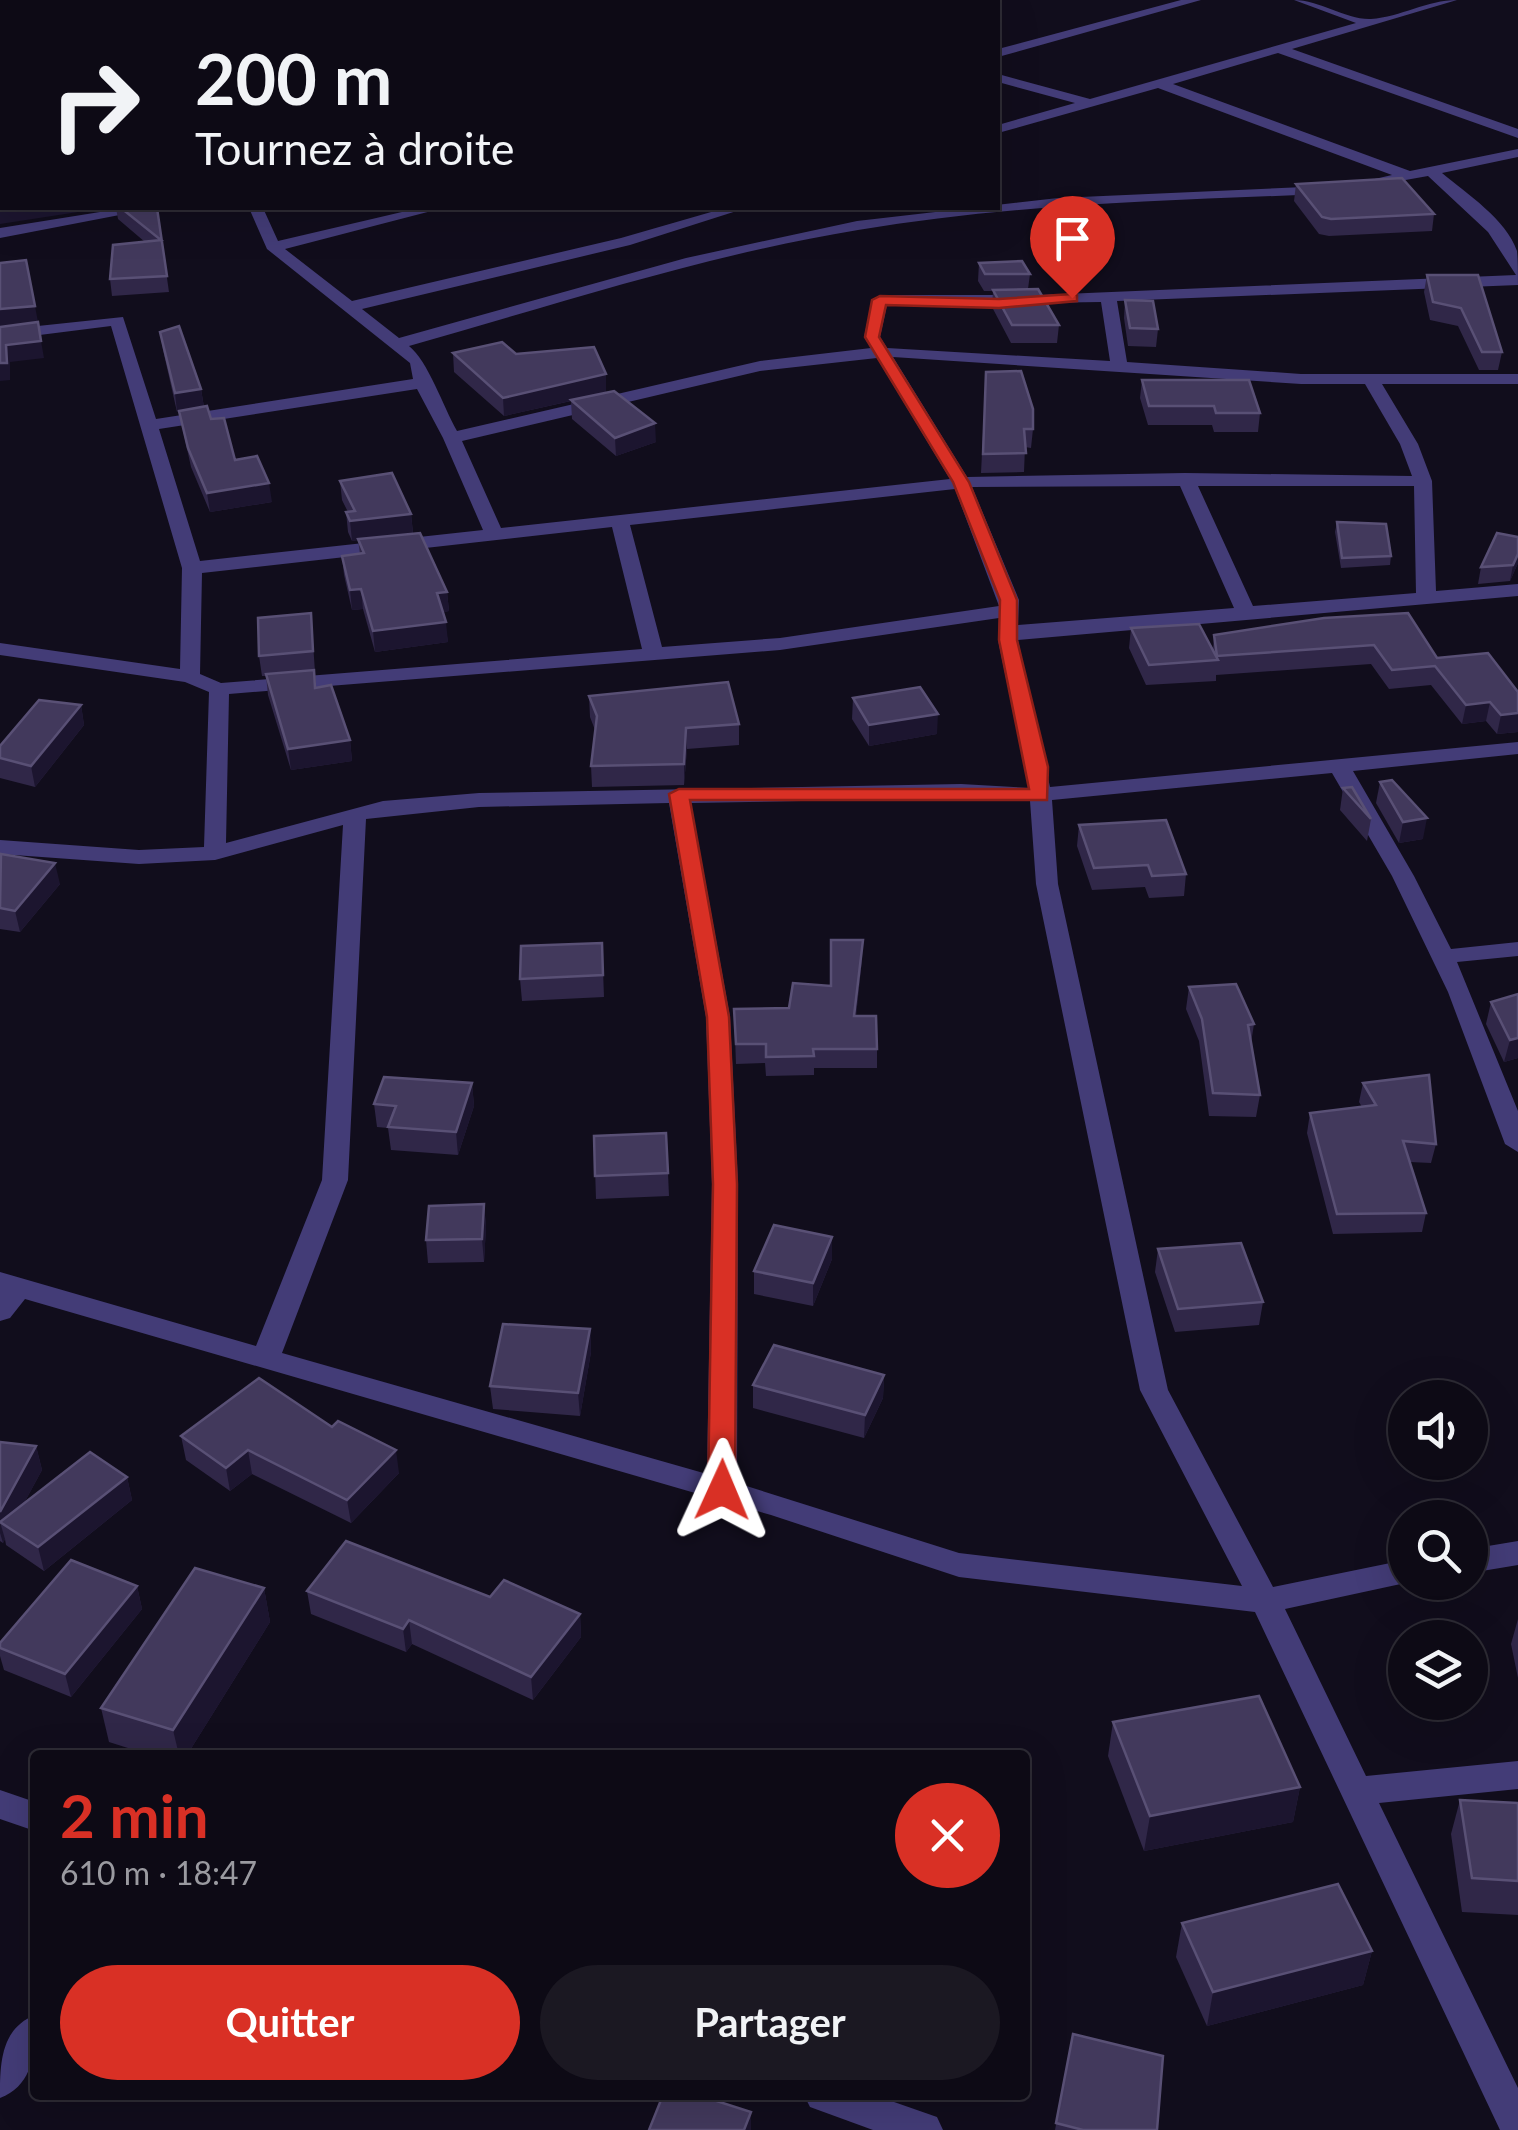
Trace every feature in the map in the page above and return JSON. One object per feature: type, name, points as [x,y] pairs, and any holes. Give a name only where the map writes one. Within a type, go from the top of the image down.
[{"type":"street","points":[[1000,52],[1195,0]]},
{"type":"street","points":[[1300,0],[1371,24]]},
{"type":"street","points":[[1000,128],[1451,0]]},
{"type":"street","points":[[1278,49],[1518,134]]},
{"type":"street","points":[[1000,79],[1087,102]]},
{"type":"street","points":[[1156,82],[1410,177]]},
{"type":"street","points":[[1355,187],[1518,153]]},
{"type":"street","points":[[1433,173],[1484,216],[1510,249],[1518,271]]},
{"type":"street","points":[[1000,207],[1336,190]]},
{"type":"street","points":[[0,233],[137,210]]},
{"type":"street","points":[[257,210],[274,248],[418,361],[422,383],[452,438],[494,534]]},
{"type":"street","points":[[274,248],[428,210]]},
{"type":"street","points":[[349,307],[625,242],[733,210]]},
{"type":"street","points":[[396,344],[673,265],[795,237],[982,210]]},
{"type":"street","points":[[0,217],[18,230]]},
{"type":"street","points":[[1518,280],[1393,280],[999,304],[880,300],[872,337],[878,353],[961,482],[1008,600],[1008,621],[1038,767],[1047,884],[1154,1390],[1264,1600],[1518,2128]]},
{"type":"street","points":[[1108,295],[1120,367]]},
{"type":"street","points":[[0,335],[116,320],[192,568],[190,677]]},
{"type":"street","points":[[452,438],[760,366],[878,353],[1371,380],[1518,379]]},
{"type":"street","points":[[1371,380],[1408,444],[1423,482],[1426,598]]},
{"type":"street","points":[[149,426],[422,383]]},
{"type":"street","points":[[192,568],[961,482],[1184,478],[1423,482]]},
{"type":"street","points":[[1184,478],[1246,612]]},
{"type":"street","points":[[619,519],[654,655]]},
{"type":"street","points":[[0,649],[190,677],[220,689],[654,655],[1008,621],[1246,612],[1518,590]]},
{"type":"street","points":[[215,853],[220,689]]},
{"type":"street","points":[[0,847],[138,856],[215,853],[383,808],[480,800],[679,794],[961,792],[1040,796],[1518,748]]},
{"type":"street","points":[[1338,764],[1442,957],[1518,1144]]},
{"type":"street","points":[[679,794],[718,1017],[725,1184],[722,1490]]},
{"type":"street","points":[[264,1360],[335,1180],[355,816]]},
{"type":"street","points":[[1442,957],[1518,949]]},
{"type":"street","points":[[6,1294],[264,1360],[722,1490],[959,1566],[1264,1600],[1388,1575]]},
{"type":"street","points":[[1488,1558],[1518,1554]]},
{"type":"street","points":[[1358,1791],[1518,1774]]},
{"type":"street","points":[[0,1804],[30,1815]]},
{"type":"street","points":[[0,2081],[30,2039]]},
{"type":"street","points":[[837,2100],[924,2130]]},
{"type":"building","points":[[1402,178],[1434,214],[1331,219],[1322,217],[1296,184]]},
{"type":"building","points":[[124,210],[157,210],[167,276],[110,279],[113,245],[161,240]]},
{"type":"building","points":[[26,260],[35,306],[0,309],[0,263]]},
{"type":"building","points":[[1022,261],[1030,274],[985,274],[979,263]]},
{"type":"building","points":[[1427,275],[1478,275],[1502,352],[1482,352],[1461,308],[1433,302]]},
{"type":"building","points":[[1038,289],[1059,325],[1012,325],[993,290]]},
{"type":"building","points":[[1125,300],[1153,301],[1158,329],[1130,328]]},
{"type":"building","points":[[38,322],[41,341],[6,345],[7,363],[0,363],[0,327]]},
{"type":"building","points":[[179,326],[201,389],[175,393],[160,332]]},
{"type":"building","points":[[502,342],[516,354],[594,347],[606,374],[503,398],[453,353]]},
{"type":"building","points":[[1021,371],[1033,409],[1033,429],[1024,429],[1026,453],[983,454],[986,372]]},
{"type":"building","points":[[1142,380],[1249,380],[1260,413],[1216,413],[1214,406],[1149,406]]},
{"type":"building","points":[[614,391],[655,423],[615,438],[571,400]]},
{"type":"building","points":[[207,406],[211,419],[224,418],[235,460],[257,456],[269,483],[207,493],[188,448],[179,411]]},
{"type":"building","points":[[392,473],[411,514],[350,521],[346,512],[355,511],[340,481]]},
{"type":"building","points":[[1337,522],[1386,524],[1391,556],[1342,558]]},
{"type":"building","points":[[420,533],[447,592],[437,593],[446,622],[373,631],[361,589],[350,590],[342,556],[364,553],[358,539]]},
{"type":"building","points":[[1497,533],[1518,537],[1513,565],[1481,567]]},
{"type":"building","points":[[311,613],[313,651],[259,656],[258,618]]},
{"type":"building","points":[[1408,613],[1437,658],[1488,653],[1518,692],[1518,713],[1501,715],[1490,702],[1466,705],[1435,666],[1392,670],[1374,645],[1217,656],[1214,635],[1324,618]]},
{"type":"building","points":[[1199,624],[1218,660],[1149,665],[1131,628]]},
{"type":"building","points":[[314,670],[315,688],[331,685],[350,740],[288,749],[266,674]]},
{"type":"building","points":[[728,682],[739,724],[686,728],[684,764],[591,766],[597,716],[589,696]]},
{"type":"building","points":[[920,687],[938,714],[869,725],[853,698]]},
{"type":"building","points":[[39,700],[81,705],[31,766],[0,758],[0,746]]},
{"type":"building","points":[[1392,780],[1427,818],[1403,822],[1380,782]]},
{"type":"building","points":[[1352,787],[1371,819],[1343,788]]},
{"type":"building","points":[[1166,820],[1186,874],[1152,876],[1148,865],[1094,868],[1079,825]]},
{"type":"building","points":[[1,854],[55,863],[15,911],[0,908]]},
{"type":"building","points":[[831,940],[863,940],[854,1016],[876,1016],[877,1049],[813,1049],[814,1056],[766,1057],[766,1044],[736,1044],[734,1009],[789,1008],[793,983],[831,986]]},
{"type":"building","points":[[602,943],[603,975],[520,979],[521,946]]},
{"type":"building","points":[[1236,984],[1254,1024],[1248,1025],[1260,1095],[1213,1093],[1202,1019],[1189,987]]},
{"type":"building","points":[[1518,994],[1518,1038],[1510,1040],[1491,1002]]},
{"type":"building","points":[[1429,1075],[1436,1144],[1403,1141],[1426,1213],[1337,1214],[1310,1113],[1376,1105],[1363,1083]]},
{"type":"building","points":[[384,1077],[472,1083],[456,1132],[388,1127],[396,1106],[374,1104]]},
{"type":"building","points":[[666,1133],[668,1173],[595,1176],[594,1136]]},
{"type":"building","points":[[484,1204],[482,1239],[426,1240],[429,1206]]},
{"type":"building","points":[[774,1225],[832,1237],[813,1283],[754,1271]]},
{"type":"building","points":[[1241,1243],[1263,1302],[1178,1309],[1158,1249]]},
{"type":"building","points":[[503,1324],[590,1329],[578,1393],[490,1386]]},
{"type":"building","points":[[774,1345],[884,1375],[865,1415],[753,1385]]},
{"type":"building","points":[[259,1378],[332,1427],[338,1421],[396,1450],[347,1500],[248,1450],[226,1468],[181,1436]]},
{"type":"building","points":[[0,1442],[36,1446],[0,1512]]},
{"type":"building","points":[[90,1452],[127,1477],[38,1547],[0,1522]]},
{"type":"building","points":[[346,1541],[490,1597],[504,1580],[580,1614],[531,1677],[409,1620],[403,1629],[307,1591]]},
{"type":"building","points":[[71,1560],[137,1586],[65,1674],[0,1648],[0,1643]]},
{"type":"building","points":[[195,1568],[264,1588],[173,1730],[101,1708]]},
{"type":"building","points":[[1259,1696],[1300,1787],[1150,1816],[1113,1722]]},
{"type":"building","points":[[1460,1800],[1518,1803],[1518,1881],[1472,1878]]},
{"type":"building","points":[[1338,1884],[1372,1951],[1213,1992],[1182,1923]]},
{"type":"building","points":[[1073,2034],[1163,2056],[1157,2130],[1083,2130],[1056,2123]]},
{"type":"building","points":[[661,2100],[714,2100],[751,2112],[744,2130],[649,2130]]},
{"type":"route","points":[[722,1490],[725,1184],[718,1017],[679,794],[961,792],[1040,796],[1038,767],[1008,640],[1008,600],[961,482],[878,353],[872,337],[880,300],[999,304],[1072,298]]}]
